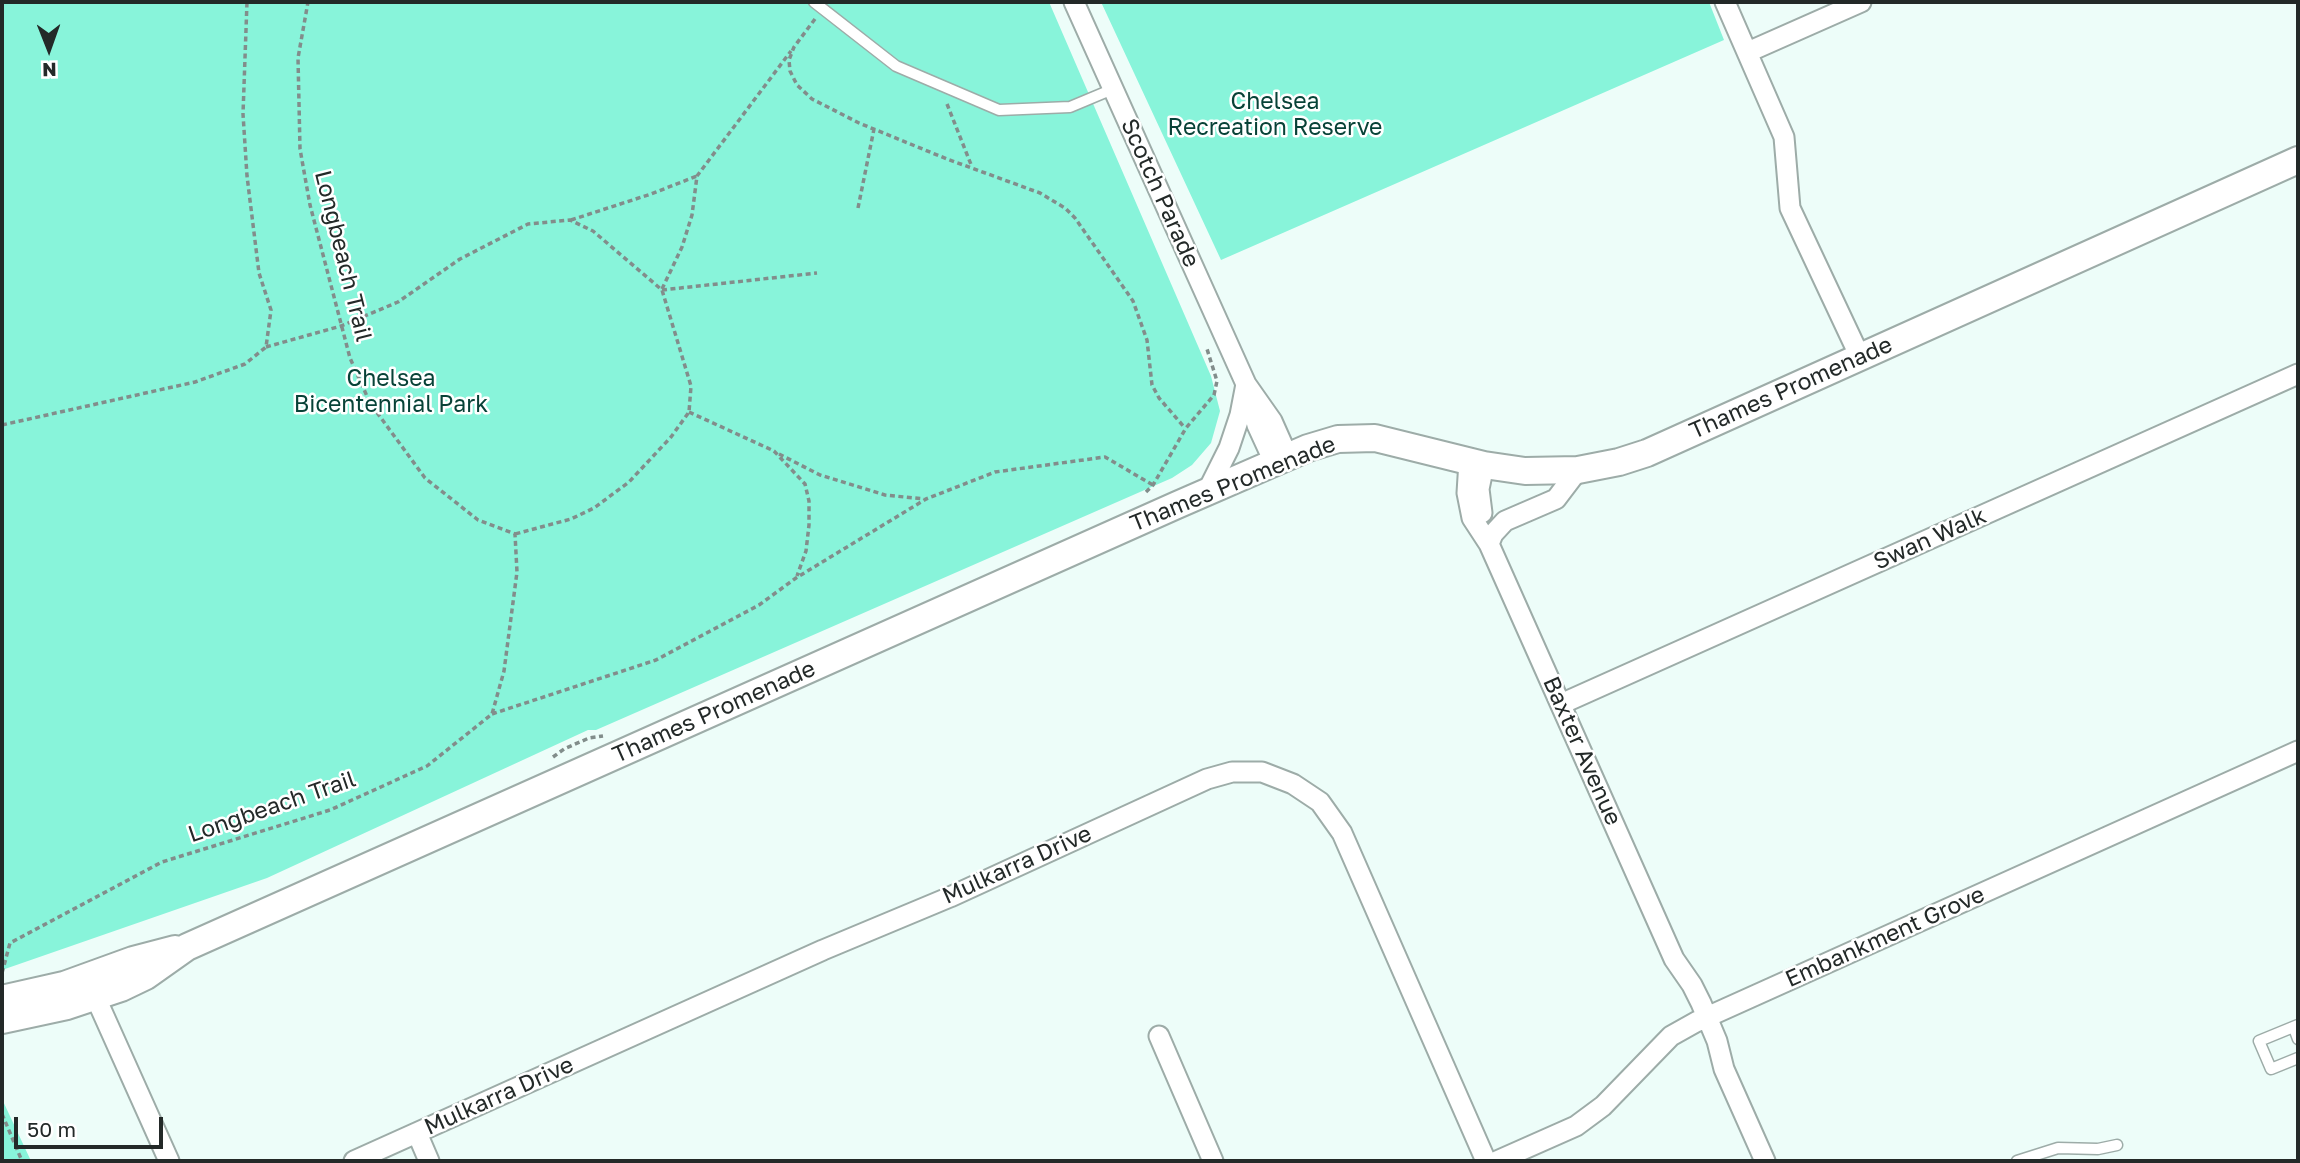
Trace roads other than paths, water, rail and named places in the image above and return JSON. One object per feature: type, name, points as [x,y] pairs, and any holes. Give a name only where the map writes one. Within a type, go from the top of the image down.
[{"type":"main road","name":"Thames Promenade","points":[[2,1020],[49,1011],[145,957],[187,947],[1281,459],[1329,441],[1365,438],[1390,441],[1476,463],[1525,471],[1578,470],[1619,463],[2298,160]]},
{"type":"main road","name":"Thames Promenade","points":[[2,999],[46,990],[92,988]]},
{"type":"street","name":"Scotch Parade","points":[[1074,2],[1246,384],[1257,425],[1281,459]]},
{"type":"street","points":[[1725,2],[1784,137],[1790,208],[1860,357]]},
{"type":"street","points":[[1748,52],[1861,2]]},
{"type":"street","name":"Swan Walk","points":[[1562,704],[2298,374]]},
{"type":"street","points":[[1207,492],[1238,424],[1246,384]]},
{"type":"street","name":"Baxter Avenue","points":[[1476,463],[1466,486],[1475,523],[1489,544],[1675,959],[1692,985],[1701,1019],[1717,1041],[1724,1069],[1765,1161]]},
{"type":"street","points":[[1489,544],[1502,524],[1559,496],[1578,470]]},
{"type":"street","name":"Embankment Grove","points":[[1497,1161],[1576,1126],[1603,1106],[1671,1037],[1701,1019],[2298,751]]},
{"type":"street","name":"Mulkarra Drive","points":[[354,1161],[823,950],[950,897],[1207,779],[1232,772],[1262,772],[1293,784],[1320,802],[1342,833],[1486,1161]]},
{"type":"street","points":[[92,988],[169,1161]]},
{"type":"street","points":[[1159,1037],[1213,1161]]},
{"type":"street","points":[[416,1133],[429,1161]]},
{"type":"lane","points":[[814,2],[896,66],[999,110],[1070,107],[1113,89]]},
{"type":"lane","points":[[2298,1039],[2296,1027],[2259,1041],[2271,1069],[2298,1058]]},
{"type":"lane","points":[[2017,1161],[2058,1147],[2098,1149],[2117,1145]]},
{"type":"park label","name":"Chelsea Recreation Reserve","points":[[1275,115]]},
{"type":"park label","name":"Chelsea Bicentennial Park","points":[[391,392]]}]
